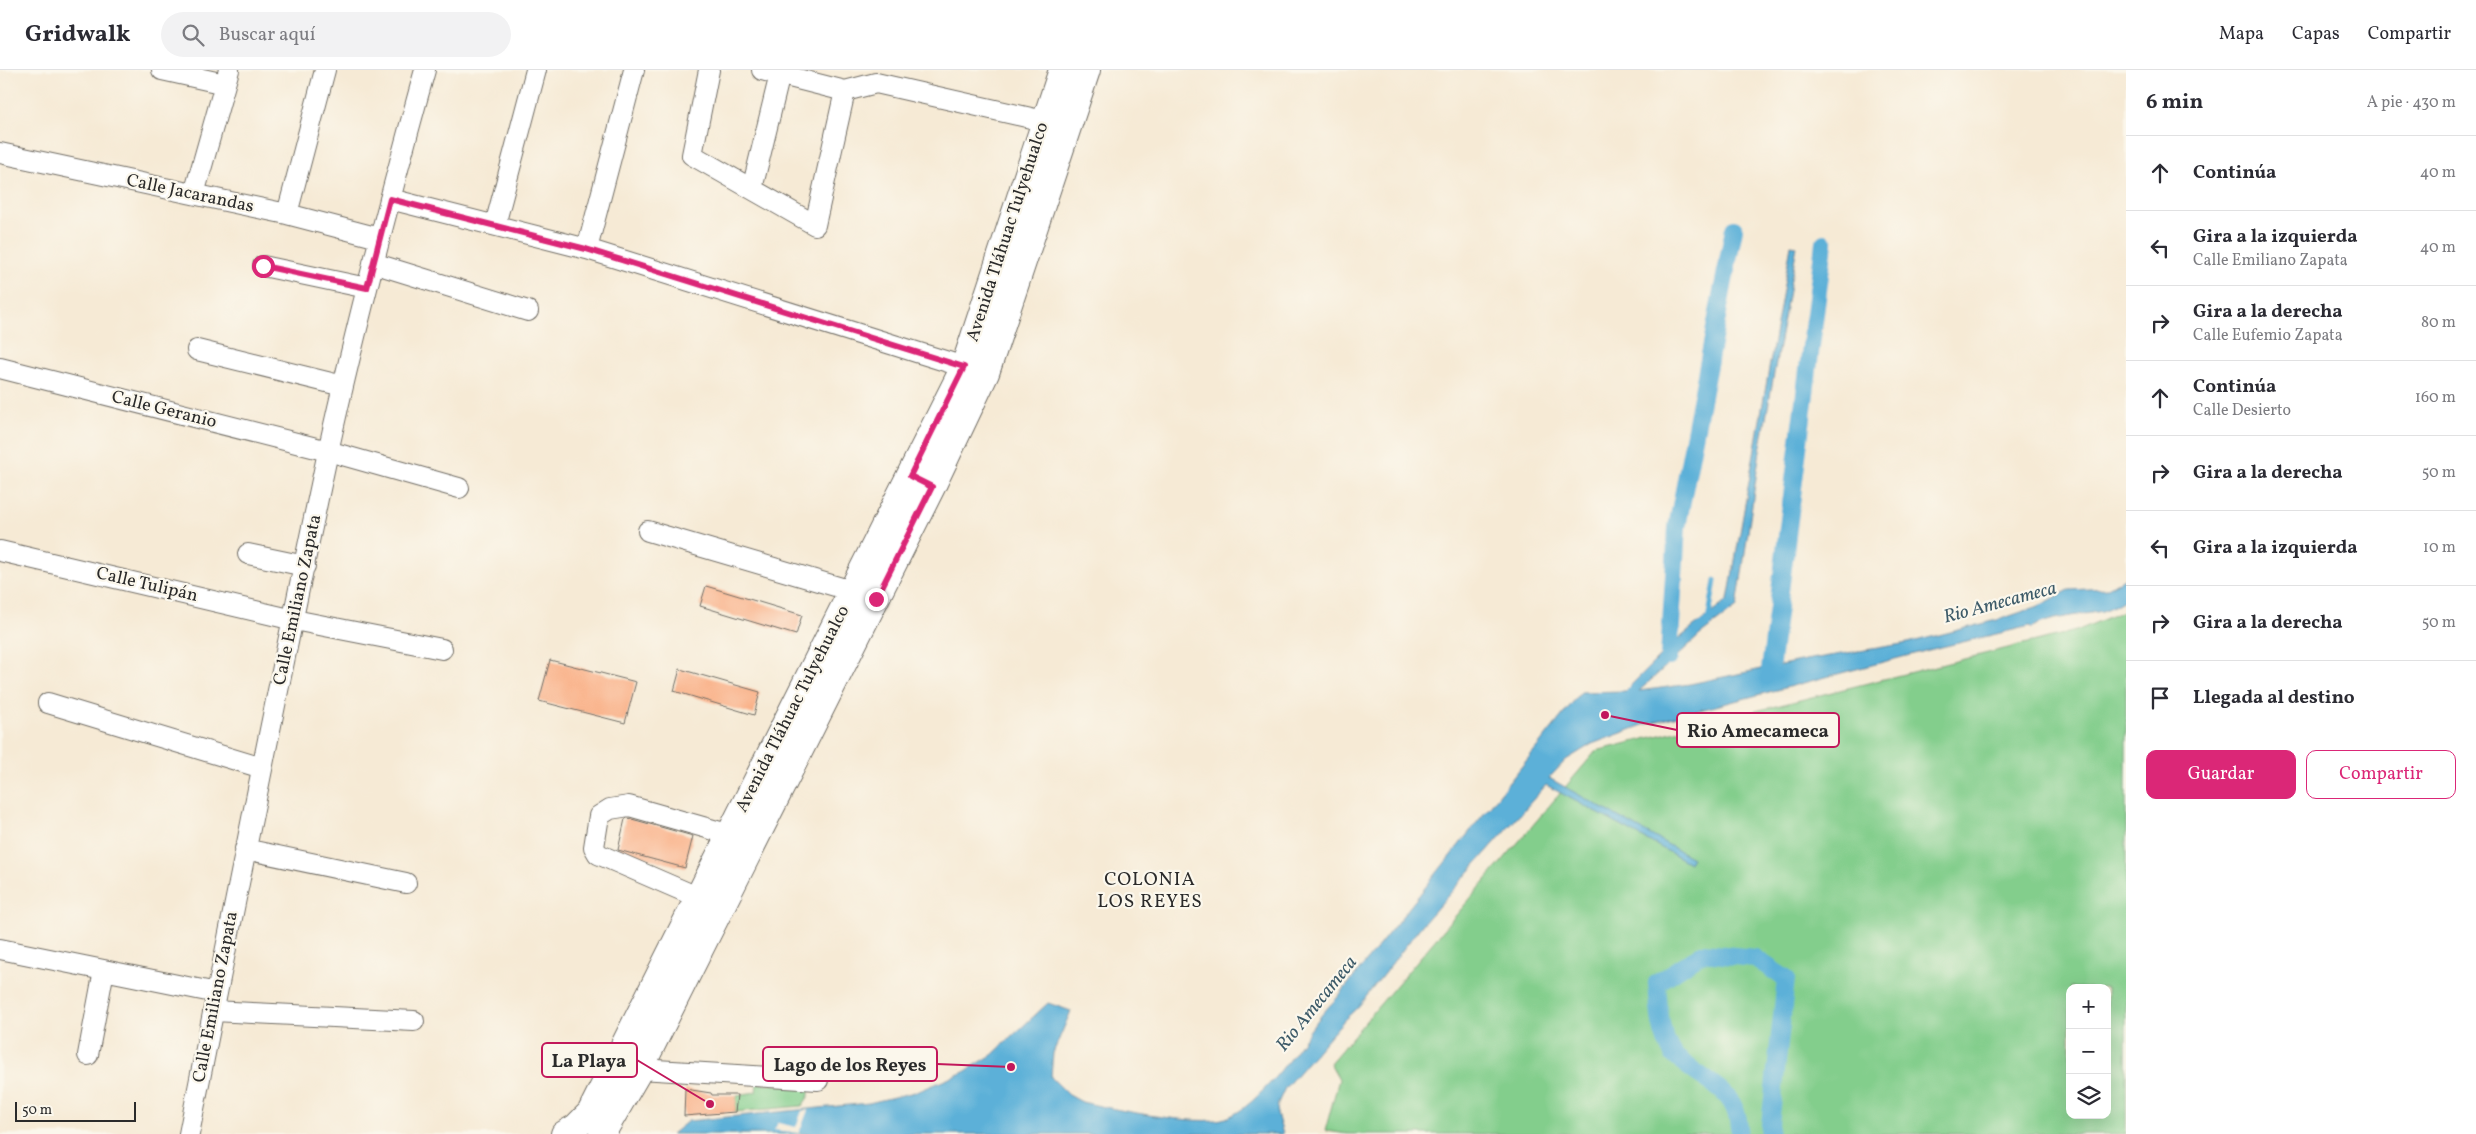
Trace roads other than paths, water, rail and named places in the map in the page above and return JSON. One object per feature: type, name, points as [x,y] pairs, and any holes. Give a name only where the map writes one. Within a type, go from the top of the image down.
[{"type":"main road","name":"Avenida Tláhuac Tulyehualco","points":[[1030,206],[1044,121],[1062,70]]},
{"type":"main road","name":"Avenida Tláhuac Tulyehualco","points":[[564,1134],[576,1127],[590,1114],[709,902],[921,482],[975,370],[1030,206],[1086,70]]},
{"type":"main road","name":"Avenida Tláhuac Tulyehualco","points":[[602,1134],[640,1069],[709,902]]},
{"type":"street","points":[[162,70],[227,77],[194,194]]},
{"type":"street","points":[[287,214],[324,70]]},
{"type":"street","name":"Calle Emiliano Zapata","points":[[190,1134],[245,849],[328,451],[379,238],[425,70]]},
{"type":"street","points":[[495,225],[536,70]]},
{"type":"street","points":[[586,249],[634,70]]},
{"type":"street","points":[[709,70],[692,155],[815,225],[845,91]]},
{"type":"street","points":[[752,189],[771,72],[845,91],[876,83],[1044,121]]},
{"type":"street","name":"Calle Jacarandas","points":[[0,153],[287,214],[379,238]]},
{"type":"street","points":[[390,199],[586,249],[975,370]]},
{"type":"street","points":[[373,263],[528,310]]},
{"type":"street","points":[[263,266],[367,288]]},
{"type":"street","points":[[197,350],[344,386]]},
{"type":"street","name":"Calle Geranio","points":[[0,368],[328,451],[459,488]]},
{"type":"street","points":[[648,531],[864,595]]},
{"type":"street","name":"Calle Tulipán","points":[[0,551],[294,620],[442,649]]},
{"type":"street","points":[[248,554],[305,566]]},
{"type":"street","points":[[48,703],[262,768]]},
{"type":"street","points":[[709,902],[598,854],[594,847],[599,816],[610,809],[629,806],[742,837]]},
{"type":"street","points":[[245,849],[406,883]]},
{"type":"street","points":[[0,950],[104,970],[216,1002],[414,1020]]},
{"type":"street","points":[[88,1055],[104,970]]},
{"type":"street","points":[[640,1069],[818,1080]]},
{"type":"water","points":[[1791,245],[1797,246],[1759,457],[1737,607],[1700,635],[1639,691],[1690,684],[1805,660],[1908,643],[2001,619],[2039,606],[2069,590],[2108,588],[2126,577],[2126,599],[2101,611],[2054,619],[2032,628],[2030,626],[1933,649],[1643,725],[1592,744],[1566,760],[1549,778],[1692,858],[1689,863],[1546,785],[1422,925],[1358,1007],[1344,1020],[1285,1088],[1278,1103],[1277,1114],[1283,1134],[672,1134],[688,1121],[869,1103],[919,1091],[964,1072],[992,1055],[1048,1003],[1071,1011],[1053,1053],[1051,1077],[1069,1095],[1082,1102],[1155,1116],[1196,1120],[1226,1118],[1249,1104],[1281,1070],[1322,1015],[1581,692],[1625,691],[1672,644],[1728,600]]},
{"type":"waterway","points":[[1669,657],[1677,527],[1734,229]]},
{"type":"waterway","points":[[1769,678],[1824,243]]},
{"type":"waterway","points":[[1708,621],[1715,581]]},
{"type":"waterway","points":[[1739,1128],[1737,1115],[1728,1097],[1674,1055],[1668,1046],[1662,1029],[1657,983],[1703,953],[1755,958],[1786,979],[1769,1134]]},
{"type":"place","name":"Rio Amecameca","points":[[1605,715]]},
{"type":"place","name":"Lago de los Reyes","points":[[1011,1067]]},
{"type":"place","name":"La Playa","points":[[710,1104]]},
{"type":"district","name":"COLONIA LOS REYES","points":[[1150,891]]}]
